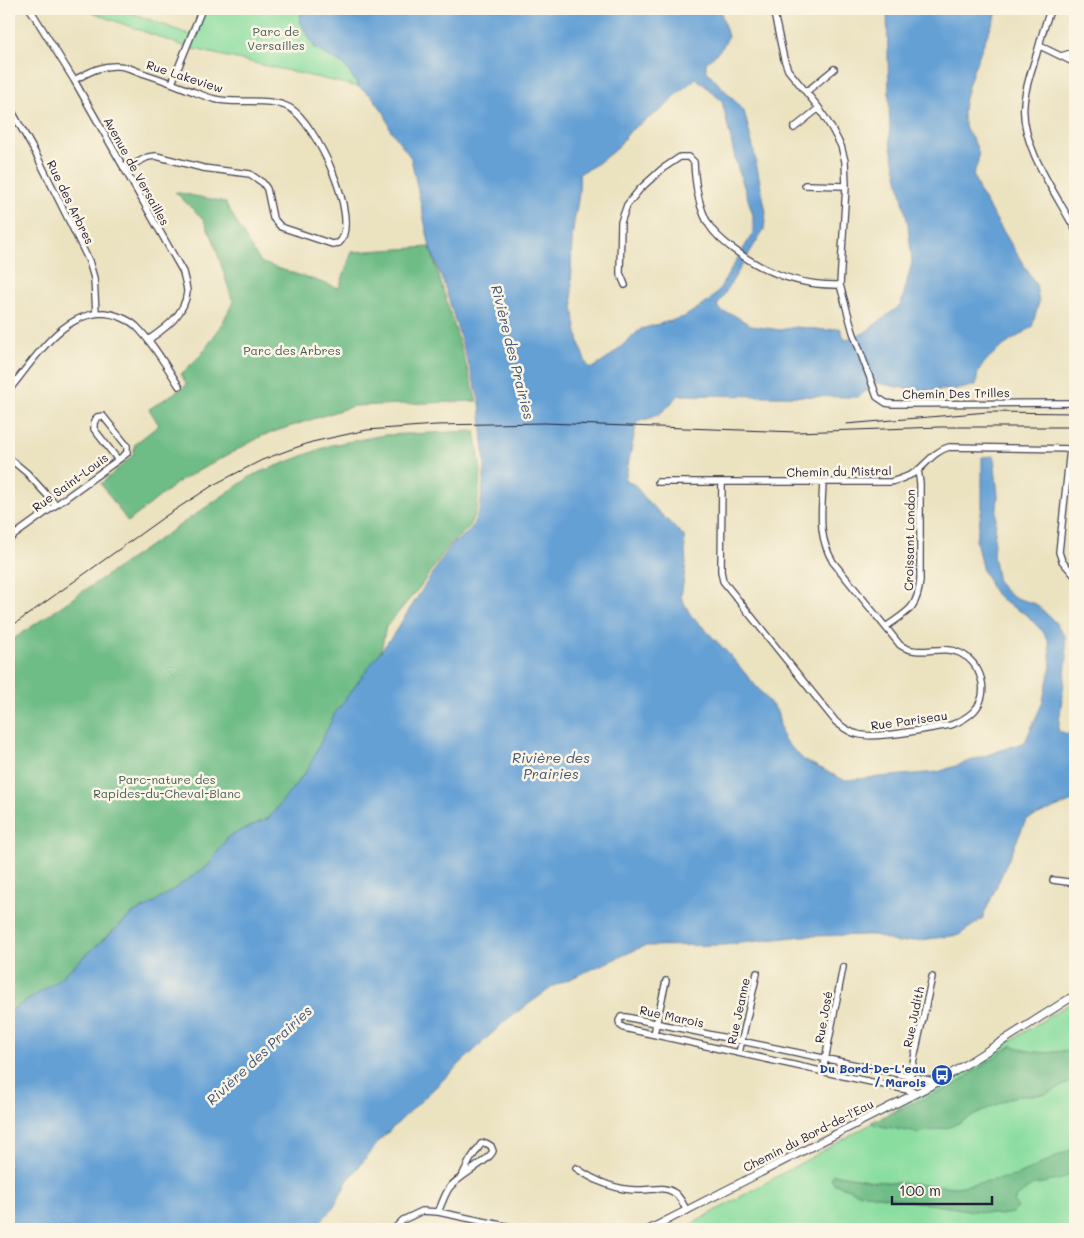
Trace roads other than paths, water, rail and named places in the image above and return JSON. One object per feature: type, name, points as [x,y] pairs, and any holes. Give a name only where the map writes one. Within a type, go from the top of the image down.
[{"type":"street","name":"Avenue de Versailles","points":[[30,9],[74,80],[183,272],[187,290],[178,315],[148,340]]},
{"type":"street","points":[[172,83],[202,9]]},
{"type":"street","name":"Chemin Des Trilles","points":[[773,9],[788,70],[819,108],[841,146],[846,186],[840,285],[853,332],[873,390],[880,400],[892,404],[1075,403]]},
{"type":"street","points":[[1051,9],[1025,96],[1026,131],[1040,165],[1075,229]]},
{"type":"street","points":[[1040,46],[1075,63]]},
{"type":"street","points":[[1061,56],[1075,52]]},
{"type":"street","name":"Rue Lakeview","points":[[74,80],[96,69],[115,65],[124,66],[214,99],[284,105],[298,114],[316,140],[334,172],[345,220],[344,237],[339,243],[332,244],[281,227],[273,218],[267,189],[263,183],[250,174],[203,168],[156,156],[148,157],[124,169]]},
{"type":"street","points":[[806,92],[834,69]]},
{"type":"street","name":"Rue des Arbres","points":[[9,106],[20,123],[89,261],[94,278],[96,313]]},
{"type":"street","points":[[794,128],[819,108]]},
{"type":"street","points":[[625,285],[620,274],[621,222],[627,205],[647,182],[680,157],[690,157],[694,162],[695,179],[702,212],[709,226],[720,239],[754,263],[778,275],[796,281],[840,285]]},
{"type":"street","points":[[805,185],[846,186]]},
{"type":"street","points":[[9,390],[58,332],[70,322],[96,313],[112,314],[135,325],[148,340],[179,386]]},
{"type":"street","name":"Rue Saint-Louis","points":[[9,539],[118,460],[127,453],[127,446],[103,416],[96,417],[94,429],[118,460]]},
{"type":"street","name":"Chemin du Mistral","points":[[658,482],[891,482],[902,479],[918,470],[934,454],[949,447],[1073,449]]},
{"type":"street","points":[[1073,449],[1059,552],[1062,561],[1075,576]]},
{"type":"street","points":[[9,458],[27,473],[56,505]]},
{"type":"street","name":"Croissant London","points":[[887,626],[909,610],[915,603],[918,595],[920,581],[920,483],[918,470]]},
{"type":"street","name":"Rue Pariseau","points":[[722,482],[721,571],[723,581],[836,722],[847,731],[858,735],[872,736],[951,725],[961,721],[975,710],[983,692],[982,678],[977,667],[968,658],[959,653],[948,650],[915,652],[900,645],[887,626],[833,562],[826,549],[822,534],[823,482]]},
{"type":"street","points":[[1053,880],[1075,882]]},
{"type":"street","name":"Rue José","points":[[824,1072],[843,967]]},
{"type":"street","name":"Rue Jeanne","points":[[739,1053],[756,972]]},
{"type":"street","name":"Rue Judith","points":[[907,1090],[932,977]]},
{"type":"street","points":[[654,1034],[666,980]]},
{"type":"street","name":"Chemin du Bord-de-l'Eau","points":[[650,1229],[938,1082],[1075,995]]},
{"type":"street","name":"Rue Marois","points":[[917,1092],[624,1028],[620,1025],[619,1021],[621,1018],[626,1017],[938,1082]]},
{"type":"street","points":[[438,1212],[449,1188],[463,1174],[490,1157],[491,1146],[486,1143],[481,1144],[463,1174]]},
{"type":"street","points":[[576,1168],[604,1184],[623,1189],[643,1190],[660,1188],[671,1190],[677,1194],[687,1211]]},
{"type":"street","points":[[394,1229],[403,1220],[422,1211],[438,1212],[520,1229]]},
{"type":"water","name":"Rivière des Prairies","points":[[301,9],[720,9],[728,37],[722,48],[706,63],[706,70],[744,111],[766,212],[764,229],[717,306],[723,312],[732,314],[752,326],[780,330],[796,327],[826,330],[840,328],[845,340],[864,333],[901,305],[912,262],[908,224],[890,142],[887,9],[999,9],[982,47],[966,93],[963,117],[977,149],[977,164],[973,174],[980,193],[1036,285],[1039,302],[1032,327],[1004,346],[984,363],[977,375],[976,385],[961,389],[919,391],[877,383],[858,397],[679,395],[661,412],[651,418],[637,421],[625,480],[635,485],[648,502],[684,536],[686,563],[681,597],[690,614],[728,653],[777,711],[783,739],[804,760],[844,780],[938,772],[1025,742],[1042,704],[1051,666],[1049,642],[1043,632],[1027,615],[1004,602],[993,591],[982,568],[976,540],[982,508],[982,457],[994,456],[998,496],[993,555],[998,582],[1004,590],[1016,598],[1036,604],[1055,622],[1065,636],[1067,657],[1058,731],[1075,736],[1075,800],[1026,820],[982,919],[959,935],[898,943],[874,935],[803,936],[724,945],[644,946],[554,986],[506,1020],[382,1138],[348,1180],[333,1208],[313,1229],[9,1229],[9,1012],[53,984],[134,913],[149,906],[208,866],[228,837],[269,818],[308,769],[335,713],[393,635],[451,545],[470,531],[480,509],[485,467],[480,402],[444,284],[430,247],[411,158],[390,129],[385,114],[372,96],[359,87],[345,66],[315,48],[300,21]],"holes":[[[696,78],[722,101],[736,162],[753,215],[753,233],[718,291],[709,301],[684,317],[641,329],[607,359],[593,368],[589,368],[578,339],[571,263],[574,223],[579,197],[579,174],[597,164],[616,149],[631,130],[664,108]]]},
{"type":"tram line","points":[[846,424],[988,412],[1075,413]]},
{"type":"tram line","points":[[9,628],[167,515],[215,484],[262,460],[289,450],[312,442],[367,430],[436,425],[544,423],[797,432],[940,427],[1075,427]]},
{"type":"place","name":"Du Bord-De-L'eau / Marois","points":[[942,1075]]},
{"type":"park label","name":"Parc de Versailles","points":[[276,38]]},
{"type":"park label","name":"Parc des Arbres","points":[[292,350]]},
{"type":"park label","name":"Parc-nature des Rapides-du-Cheval-Blanc","points":[[167,786]]}]
